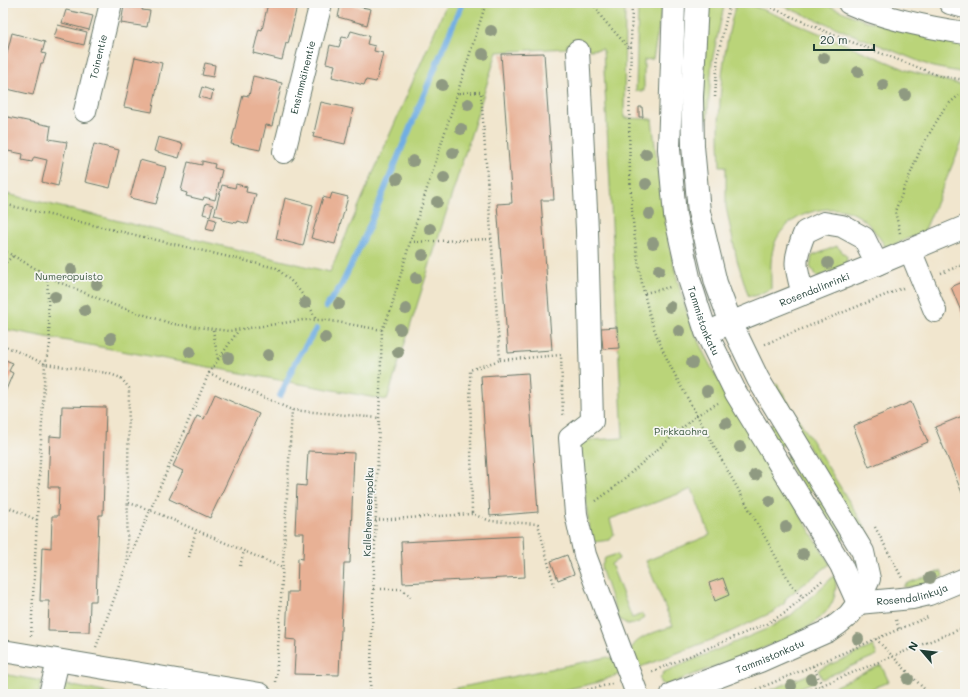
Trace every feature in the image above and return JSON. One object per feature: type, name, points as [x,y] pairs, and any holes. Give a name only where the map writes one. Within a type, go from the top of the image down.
[{"type":"street","name":"Toinentie","points":[[85,111],[111,3]]},
{"type":"street","name":"Ensimmäinentie","points":[[284,152],[321,3]]},
{"type":"street","name":"Tammistonkatu","points":[[674,3],[669,149],[675,215],[682,250],[706,332],[736,393],[841,565],[858,603]]},
{"type":"street","name":"Tammistonkatu","points":[[672,694],[760,660],[828,631],[849,615],[858,603],[869,579],[863,552],[758,379],[731,323],[716,283],[699,212],[693,146],[692,96],[697,3]]},
{"type":"street","points":[[848,3],[865,10],[924,26],[965,33]]},
{"type":"street","points":[[950,3],[965,8]]},
{"type":"street","points":[[578,51],[587,230],[592,421],[570,438],[576,514],[585,555],[635,687]]},
{"type":"street","points":[[804,294],[795,268],[796,252],[805,232],[824,223],[842,226],[864,238],[877,264]]},
{"type":"street","name":"Rosendalinrinki","points":[[706,332],[804,294],[916,248],[965,226]]},
{"type":"street","points":[[916,248],[922,280],[935,311]]},
{"type":"street","name":"Rosendalinkuja","points":[[858,603],[912,598],[929,594],[965,580]]},
{"type":"street","points":[[3,651],[89,666],[268,690]]},
{"type":"street","points":[[50,694],[58,661]]},
{"type":"path","points":[[3,250],[47,276],[114,305],[172,324],[213,330],[238,330],[303,320],[316,320],[382,330],[390,312],[410,242],[486,3]]},
{"type":"path","points":[[593,3],[602,18],[631,50]]},
{"type":"path","points":[[568,694],[635,687],[766,624],[785,613],[803,597],[792,586],[697,415],[662,349],[649,313],[638,261],[630,174],[632,3]]},
{"type":"path","points":[[761,3],[836,36],[940,76],[965,80]]},
{"type":"path","points":[[916,248],[902,241],[895,211],[920,148],[945,107],[965,90]]},
{"type":"path","points":[[458,93],[481,92],[500,360]]},
{"type":"path","points":[[3,204],[276,268],[295,283],[308,301],[316,320]]},
{"type":"path","points":[[410,242],[491,239]]},
{"type":"path","points":[[3,266],[13,256]]},
{"type":"path","points":[[30,656],[45,364],[50,345],[47,276]]},
{"type":"path","points":[[764,345],[922,280]]},
{"type":"path","points":[[213,330],[218,360]]},
{"type":"path","points":[[89,666],[127,564],[209,373],[238,330]]},
{"type":"path","name":"Kalleherneenpolku","points":[[370,694],[382,330]]},
{"type":"path","points":[[3,345],[45,364],[106,373],[121,378],[130,388],[127,564]]},
{"type":"path","points":[[472,514],[470,370],[500,360],[561,355],[563,418],[570,438]]},
{"type":"path","points":[[209,373],[292,410],[379,418]]},
{"type":"path","points":[[268,690],[282,568],[292,410]]},
{"type":"path","points":[[576,514],[611,490],[697,415]]},
{"type":"path","points":[[129,503],[150,510],[282,568]]},
{"type":"path","points":[[3,505],[37,520]]},
{"type":"path","points":[[375,520],[472,514],[491,522],[538,524],[555,589]]},
{"type":"path","points":[[189,557],[196,530]]},
{"type":"path","points":[[240,566],[244,551]]},
{"type":"path","points":[[373,589],[402,589],[413,600]]},
{"type":"path","points":[[746,694],[931,616]]},
{"type":"path","points":[[800,694],[965,627]]},
{"type":"path","points":[[876,639],[929,694]]},
{"type":"path","points":[[813,666],[826,694]]},
{"type":"green space","points":[[447,3],[625,3],[624,118],[652,119],[670,250],[683,301],[692,326],[718,379],[830,564],[786,598],[784,604],[775,611],[724,635],[638,668],[632,659],[631,651],[634,645],[648,635],[673,626],[646,561],[710,535],[692,489],[610,519],[614,534],[610,540],[594,542],[590,538],[579,441],[623,438],[603,49],[589,50],[588,45],[567,44],[567,48],[497,52],[387,400],[3,329],[3,193],[330,272]]},
{"type":"green space","points":[[638,3],[663,3],[653,59],[644,60],[644,91],[636,91]]},
{"type":"green space","points":[[708,3],[717,3],[724,6],[712,61],[707,124],[700,123]]},
{"type":"green space","points":[[736,3],[745,3],[769,12],[909,71],[965,86],[965,135],[924,232],[893,245],[887,250],[879,237],[868,224],[860,217],[850,212],[839,209],[827,209],[803,215],[784,229],[774,244],[771,270],[771,289],[754,296],[748,295],[737,260],[726,207],[726,166],[720,166],[719,145],[721,84],[727,44]]},
{"type":"green space","points":[[775,3],[822,3],[863,20],[965,41],[965,73],[933,67]]},
{"type":"green space","points":[[837,246],[847,257],[846,265],[818,277],[810,267],[812,256]]},
{"type":"green space","points":[[777,384],[871,537],[868,541],[771,388]]},
{"type":"green space","points":[[774,423],[787,442],[778,448],[766,428]]},
{"type":"green space","points":[[793,453],[815,488],[806,494],[785,458]]},
{"type":"green space","points":[[821,499],[846,538],[837,544],[813,504]]},
{"type":"green space","points":[[617,554],[619,559],[611,564],[632,618],[642,614],[644,617],[639,622],[628,625],[618,618],[601,568],[605,558]]},
{"type":"green space","points":[[941,571],[944,576],[919,586],[903,587],[905,584]]},
{"type":"green space","points":[[835,575],[835,592],[829,608],[821,617],[802,631],[781,641],[667,685],[662,684],[660,679],[664,672],[769,628],[790,616]]},
{"type":"green space","points":[[873,646],[877,655],[822,679],[818,670]]},
{"type":"green space","points":[[608,657],[617,660],[620,674],[595,683],[547,694],[428,694]]},
{"type":"green space","points":[[881,665],[889,682],[859,694],[830,694],[829,689]]},
{"type":"green space","points":[[812,673],[816,681],[784,694],[767,694],[766,692]]},
{"type":"green space","points":[[3,674],[42,681],[39,694],[3,694]]},
{"type":"green space","points":[[57,683],[115,694],[56,694]]},
{"type":"building","points":[[132,3],[143,4],[142,10],[150,11],[147,27],[121,23],[124,6],[131,8]]},
{"type":"building","points":[[268,3],[283,3],[297,6],[288,44],[286,43],[282,60],[253,53],[259,29],[262,30]]},
{"type":"building","points":[[341,3],[371,9],[367,25],[338,17]]},
{"type":"building","points":[[66,10],[93,16],[89,30],[62,23]]},
{"type":"building","points":[[58,25],[87,32],[84,45],[54,38]]},
{"type":"building","points":[[351,31],[369,36],[367,44],[375,46],[374,51],[383,53],[376,82],[366,80],[364,85],[332,77],[335,65],[326,63],[330,45],[339,47],[342,37],[348,38]]},
{"type":"building","points":[[12,33],[45,42],[42,53],[46,54],[43,63],[41,63],[33,95],[3,88],[3,69]]},
{"type":"building","points":[[544,53],[554,200],[541,200],[552,350],[508,353],[497,204],[512,203],[501,54]]},
{"type":"building","points":[[135,57],[162,63],[152,112],[124,107]]},
{"type":"building","points":[[205,63],[215,65],[213,77],[202,75]]},
{"type":"building","points":[[253,76],[282,83],[272,126],[266,125],[260,150],[231,144],[243,95],[249,96]]},
{"type":"building","points":[[202,87],[213,91],[211,100],[199,97]]},
{"type":"building","points":[[321,102],[353,109],[345,144],[313,137]]},
{"type":"building","points":[[639,107],[642,107],[643,117],[639,117]]},
{"type":"building","points":[[3,116],[51,126],[49,139],[67,142],[58,186],[42,182],[47,160],[34,157],[32,162],[22,160],[23,154],[3,150]]},
{"type":"building","points":[[158,137],[183,144],[179,158],[154,151]]},
{"type":"building","points":[[94,144],[119,150],[110,188],[85,182]]},
{"type":"building","points":[[140,160],[166,167],[156,204],[130,198]]},
{"type":"building","points":[[202,161],[215,164],[214,168],[222,170],[215,200],[204,197],[203,200],[186,196],[187,193],[181,191],[188,162],[202,165]]},
{"type":"building","points":[[236,184],[247,187],[246,192],[256,194],[248,224],[238,221],[237,223],[222,220],[223,217],[214,215],[222,185],[235,188]]},
{"type":"building","points":[[332,193],[348,197],[335,244],[311,238],[323,197],[330,199]]},
{"type":"building","points":[[285,198],[313,205],[303,246],[276,239]]},
{"type":"building","points":[[206,203],[213,205],[210,216],[203,214]]},
{"type":"building","points":[[209,218],[216,220],[213,231],[206,229]]},
{"type":"building","points":[[965,281],[965,321],[951,287]]},
{"type":"building","points":[[617,327],[619,348],[603,349],[601,328]]},
{"type":"building","points":[[3,359],[13,363],[9,371],[13,373],[3,397]]},
{"type":"building","points":[[528,373],[538,512],[490,516],[481,376]]},
{"type":"building","points":[[215,394],[259,414],[210,518],[169,499],[183,471],[173,466],[197,416],[204,419]]},
{"type":"building","points":[[911,402],[928,442],[869,467],[853,426]]},
{"type":"building","points":[[62,406],[106,407],[103,515],[99,515],[96,601],[90,601],[89,632],[48,631],[49,601],[40,601],[42,547],[51,548],[52,516],[58,516],[59,487],[48,487],[50,436],[61,437]]},
{"type":"building","points":[[965,415],[965,500],[935,427]]},
{"type":"building","points":[[308,451],[354,453],[350,563],[344,563],[339,675],[294,674],[296,640],[286,639],[288,592],[297,592],[298,558],[303,559],[304,533],[295,533],[297,485],[306,486]]},
{"type":"building","points":[[523,536],[525,577],[403,583],[401,542]]},
{"type":"building","points":[[567,555],[574,574],[558,580],[551,561]]},
{"type":"building","points":[[723,578],[729,595],[715,601],[709,583]]},
{"type":"waterway","points":[[326,307],[341,286],[366,234],[462,3]]},
{"type":"waterway","points":[[280,396],[296,361],[316,329]]},
{"type":"park label","name":"Numeropuisto","points":[[69,276]]},
{"type":"park label","name":"Pirkkaohra","points":[[681,431]]}]
